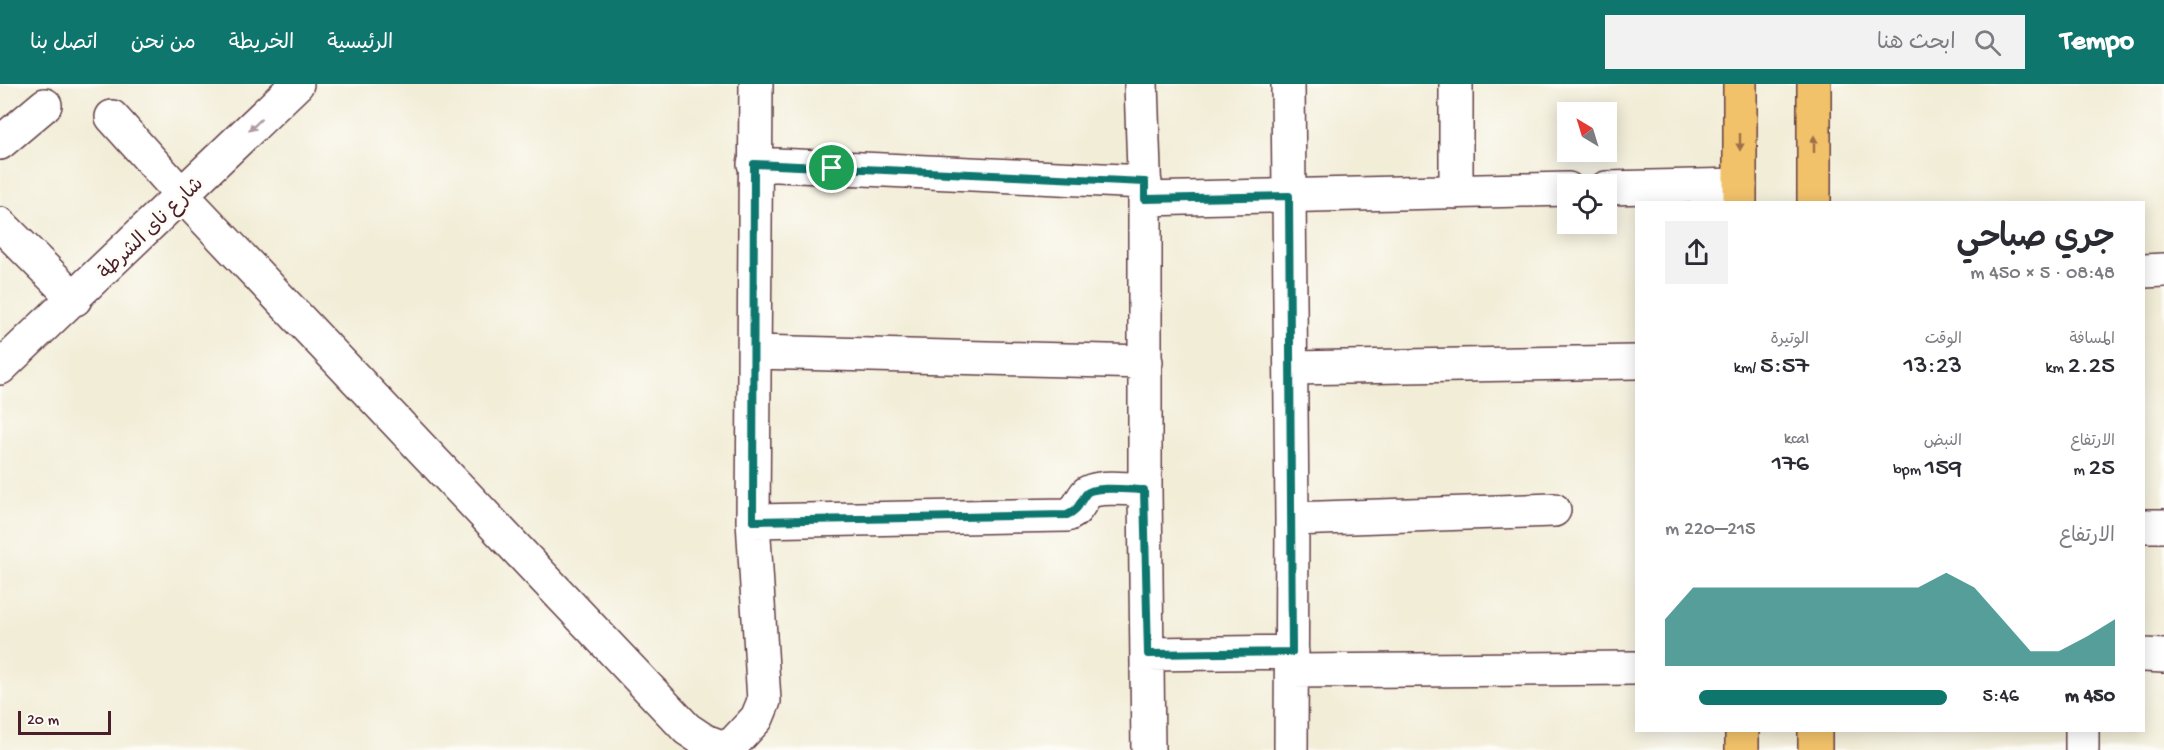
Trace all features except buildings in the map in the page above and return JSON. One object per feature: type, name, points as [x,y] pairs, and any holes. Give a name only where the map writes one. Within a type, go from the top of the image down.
[{"type":"main road","points":[[1740,84],[1740,194]]},
{"type":"main road","points":[[1814,84],[1814,201]]},
{"type":"main road","points":[[1742,732],[1742,750]]},
{"type":"main road","points":[[1815,732],[1815,750]]},
{"type":"street","name":"شارع ناى الشرطة","points":[[0,368],[183,196],[297,84]]},
{"type":"street","points":[[112,117],[183,196],[687,729],[705,741],[729,749],[758,718],[764,701],[753,521],[756,84]]},
{"type":"street","points":[[1141,84],[1145,190],[1144,490],[1148,750]]},
{"type":"street","points":[[1288,84],[1292,519],[1291,750]]},
{"type":"street","points":[[1456,84],[1456,192]]},
{"type":"street","points":[[0,143],[45,105]]},
{"type":"street","points":[[754,164],[1145,190],[1289,196],[1557,189]]},
{"type":"street","points":[[1617,188],[1740,194]]},
{"type":"street","points":[[0,224],[75,299]]},
{"type":"street","points":[[2145,271],[2164,270]]},
{"type":"street","points":[[754,352],[1146,362]]},
{"type":"street","points":[[1291,368],[1635,362]]},
{"type":"street","points":[[753,521],[1067,515],[1074,512],[1085,495],[1094,489],[1144,490]]},
{"type":"street","points":[[1292,519],[1554,510]]},
{"type":"street","points":[[2145,526],[2164,526]]},
{"type":"street","points":[[1148,654],[1292,661],[1635,668]]},
{"type":"street","points":[[2145,655],[2164,656]]},
{"type":"street","points":[[2082,732],[2082,750]]},
{"type":"route","points":[[754,164],[832,168],[1145,182],[1145,199],[1289,196],[1292,652],[1148,654],[1144,490],[1094,489],[1085,495],[1080,507],[1067,515],[753,521],[754,164]]}]
